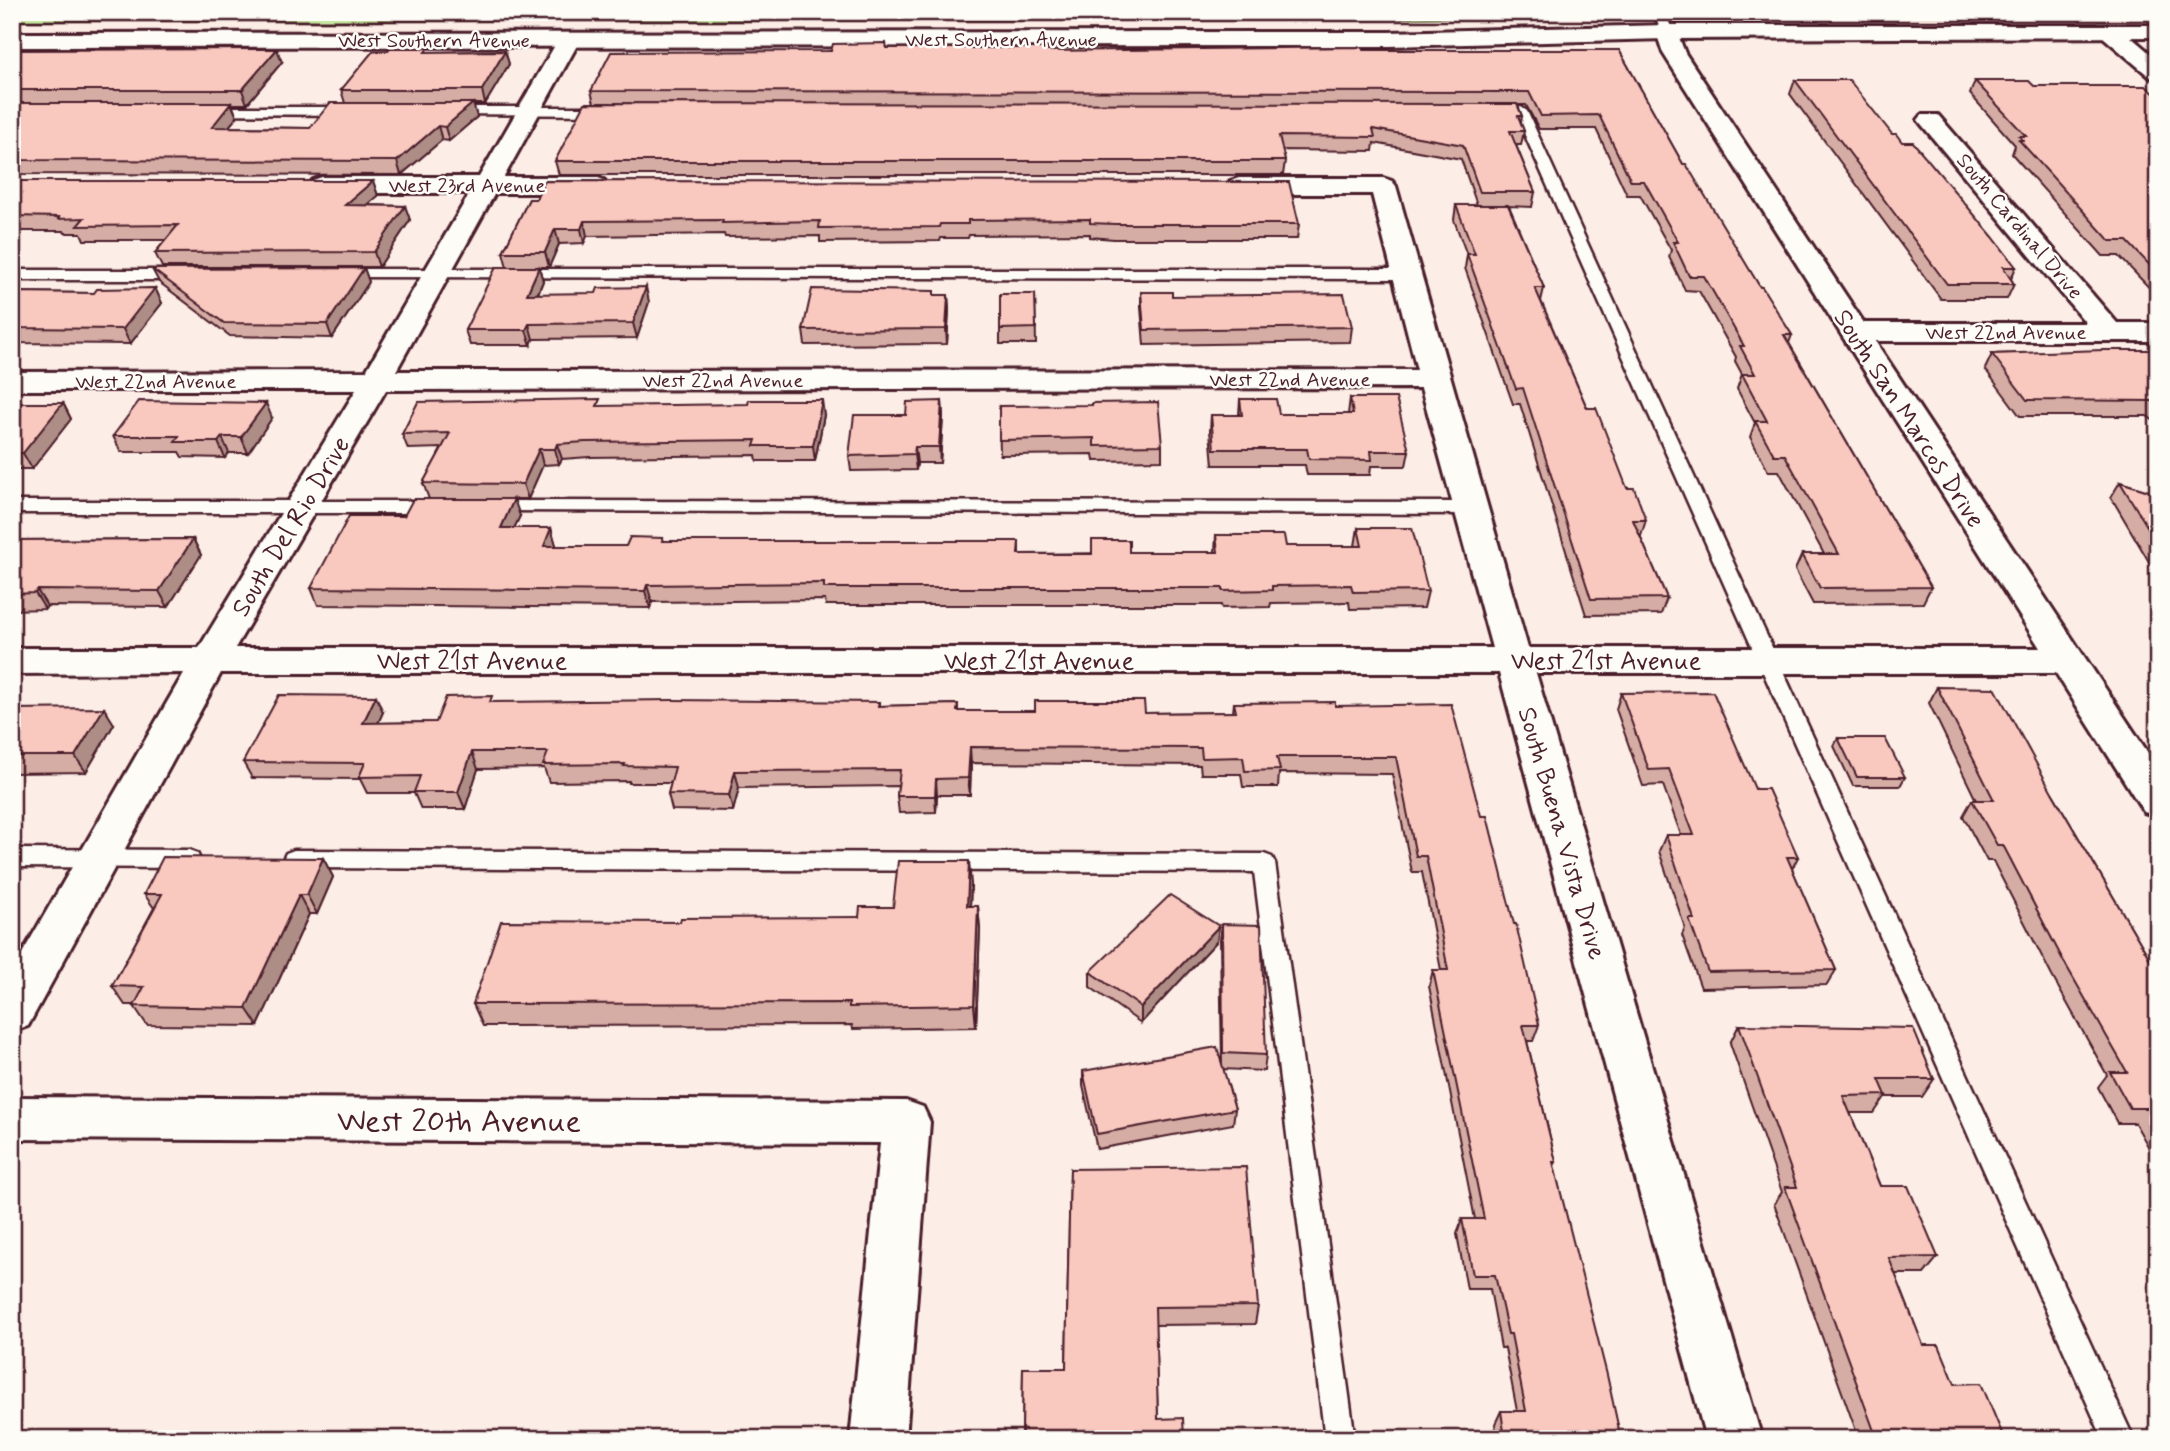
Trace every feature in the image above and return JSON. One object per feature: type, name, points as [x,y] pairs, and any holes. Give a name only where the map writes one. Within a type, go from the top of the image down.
[{"type":"street","name":"West Southern Avenue","points":[[12,40],[1389,39],[1663,22],[2158,31]]},
{"type":"street","name":"South San Marcos Drive","points":[[1663,22],[1674,53],[2158,801]]},
{"type":"street","points":[[2110,31],[2158,72]]},
{"type":"street","name":"South Del Rio Drive","points":[[12,1013],[210,660],[376,381],[569,40]]},
{"type":"street","name":"South Cardinal Drive","points":[[1930,120],[2109,332]]},
{"type":"street","name":"West 23rd Avenue","points":[[291,185],[625,185]]},
{"type":"street","name":"South Buena Vista Drive","points":[[1218,186],[1383,186],[1434,379],[1734,1439]]},
{"type":"street","name":"West 22nd Avenue","points":[[1854,332],[2158,332]]},
{"type":"street","name":"West 22nd Avenue","points":[[12,381],[1434,379]]},
{"type":"street","name":"West 21st Avenue","points":[[12,661],[2066,660]]},
{"type":"street","name":"West 20th Avenue","points":[[12,1118],[906,1122],[878,1439]]},
{"type":"lane","points":[[194,111],[361,111]]},
{"type":"lane","points":[[431,111],[626,111]]},
{"type":"lane","points":[[1479,111],[1521,111],[2119,1439]]},
{"type":"lane","points":[[327,274],[1406,274]]},
{"type":"lane","points":[[12,275],[204,275]]},
{"type":"lane","points":[[12,507],[1471,508]]},
{"type":"lane","points":[[12,858],[210,859]]},
{"type":"lane","points":[[265,859],[1264,863],[1340,1439]]},
{"type":"shaded area","points":[[1672,12],[2158,12],[2158,18],[1696,19]]},
{"type":"green space","points":[[12,12],[1604,14],[1343,20],[12,21]]},
{"type":"building","points":[[886,43],[886,48],[1048,48],[1048,51],[1362,47],[1364,50],[1619,50],[1683,164],[1686,164],[1792,335],[1784,335],[1931,587],[1820,588],[1802,554],[1839,554],[1785,455],[1774,455],[1755,421],[1767,421],[1742,374],[1755,374],[1740,346],[1744,346],[1704,276],[1689,276],[1673,242],[1678,242],[1644,181],[1631,181],[1599,115],[1541,116],[1529,92],[591,91],[611,52],[831,51],[833,44]]},
{"type":"building","points":[[390,48],[428,48],[425,52],[505,51],[482,90],[341,90],[373,51],[387,51]]},
{"type":"building","points":[[277,49],[242,90],[12,90],[12,50]]},
{"type":"building","points":[[1795,80],[1849,80],[1892,134],[1896,134],[1902,142],[1913,142],[1993,237],[2016,267],[2003,267],[2014,284],[1947,284]]},
{"type":"building","points":[[1975,81],[2029,81],[2034,86],[2146,86],[2158,97],[2158,274],[2127,241],[2110,241],[2019,140],[2023,140],[2019,136],[2026,136]]},
{"type":"building","points":[[12,103],[231,103],[212,127],[310,128],[330,103],[473,103],[445,127],[438,126],[397,161],[12,160]]},
{"type":"building","points":[[585,103],[1517,104],[1524,131],[1510,131],[1535,192],[1480,192],[1463,145],[1373,129],[1375,137],[1279,136],[1285,161],[555,161]]},
{"type":"building","points":[[12,181],[373,181],[345,205],[405,206],[374,252],[155,253],[178,225],[77,226],[84,218],[12,216]]},
{"type":"building","points":[[545,181],[1289,182],[1299,224],[1115,224],[1090,223],[1090,219],[968,220],[968,224],[940,224],[939,227],[819,228],[820,221],[584,221],[581,229],[555,229],[545,252],[503,252],[529,199],[536,199]]},
{"type":"building","points":[[1456,205],[1508,205],[1544,288],[1535,288],[1587,408],[1596,408],[1627,488],[1634,488],[1646,520],[1633,520],[1667,598],[1591,599],[1523,388],[1516,389],[1467,254],[1475,254]]},
{"type":"building","points":[[496,267],[539,267],[527,294],[596,293],[598,288],[646,287],[633,323],[529,324],[526,330],[465,330]]},
{"type":"building","points":[[364,268],[327,324],[224,323],[152,269]]},
{"type":"building","points":[[155,288],[123,329],[12,328],[12,292],[94,293],[97,289]]},
{"type":"building","points":[[812,289],[934,291],[934,295],[948,295],[946,329],[803,330]]},
{"type":"building","points":[[1141,292],[1172,292],[1172,296],[1344,294],[1352,327],[1144,330]]},
{"type":"building","points":[[1000,294],[1035,294],[1036,328],[1000,329]]},
{"type":"building","points":[[2158,350],[2158,402],[2027,400],[1992,354]]},
{"type":"building","points":[[1350,398],[1396,398],[1409,451],[1371,451],[1372,460],[1309,459],[1307,449],[1214,449],[1211,415],[1242,415],[1240,399],[1276,399],[1279,414],[1353,414]]},
{"type":"building","points":[[600,399],[597,406],[822,400],[813,446],[754,446],[756,440],[557,444],[555,449],[539,449],[523,484],[423,483],[450,433],[402,434],[418,402]]},
{"type":"building","points":[[139,401],[266,403],[241,437],[222,437],[218,442],[175,442],[179,436],[113,436]]},
{"type":"building","points":[[942,401],[939,447],[915,447],[914,454],[849,456],[854,415],[906,415],[907,402]]},
{"type":"building","points":[[1158,402],[1162,445],[1094,446],[1094,438],[999,440],[999,406]]},
{"type":"building","points":[[12,403],[63,403],[23,453],[12,453]]},
{"type":"building","points":[[2120,482],[2158,494],[2158,544]]},
{"type":"building","points":[[413,499],[514,499],[501,528],[551,528],[544,546],[626,546],[630,537],[663,538],[662,541],[1019,541],[1018,554],[1092,554],[1092,540],[1129,540],[1129,552],[1218,552],[1216,535],[1284,535],[1286,546],[1362,546],[1358,528],[1412,528],[1428,591],[1353,592],[1351,585],[1272,586],[1272,590],[1223,591],[1223,588],[824,588],[824,583],[647,585],[645,591],[311,588],[349,516],[404,516]]},
{"type":"building","points":[[193,539],[159,591],[37,590],[35,593],[12,594],[12,540]]},
{"type":"building","points":[[1937,687],[1995,688],[2053,794],[2158,973],[2158,1124],[2149,1108],[2130,1108],[2110,1072],[2127,1072],[2063,960],[2003,845],[1997,845],[1972,800],[1994,800]]},
{"type":"building","points":[[1713,692],[1755,789],[1768,789],[1798,857],[1787,857],[1836,970],[1708,972],[1689,919],[1694,919],[1666,835],[1694,835],[1669,769],[1649,770],[1621,693]]},
{"type":"building","points":[[279,695],[376,696],[363,723],[436,722],[446,697],[492,696],[490,702],[672,700],[879,702],[878,706],[958,704],[957,711],[1035,711],[1035,701],[1144,701],[1145,713],[1236,712],[1234,703],[1335,702],[1335,706],[1451,704],[1481,816],[1487,816],[1516,924],[1539,1025],[1523,1025],[1556,1162],[1553,1162],[1621,1439],[1505,1439],[1501,1411],[1526,1411],[1511,1334],[1508,1334],[1495,1275],[1473,1275],[1462,1219],[1484,1219],[1433,970],[1448,970],[1426,856],[1416,856],[1396,757],[1277,757],[1280,770],[1245,771],[1243,757],[1202,758],[1201,748],[970,747],[968,778],[936,779],[935,796],[897,796],[900,770],[735,771],[729,795],[668,794],[675,767],[624,766],[625,764],[543,765],[548,752],[472,752],[458,792],[414,792],[420,776],[359,777],[365,763],[243,762]]},
{"type":"building","points":[[104,708],[75,756],[12,756],[12,709]]},
{"type":"building","points":[[1838,738],[1885,738],[1905,777],[1857,777]]},
{"type":"building","points":[[163,857],[323,858],[307,895],[299,895],[246,1008],[134,1006],[144,987],[112,986],[162,894],[144,894]]},
{"type":"building","points":[[898,861],[969,861],[967,906],[978,906],[974,1005],[849,1007],[849,1003],[473,1004],[501,921],[680,922],[681,918],[859,917],[860,907],[893,907]]},
{"type":"building","points":[[1170,895],[1219,926],[1141,1007],[1090,972]]},
{"type":"building","points":[[1222,924],[1261,925],[1266,1055],[1223,1053]]},
{"type":"building","points":[[1739,1025],[1913,1028],[1934,1079],[1879,1079],[1886,1095],[1843,1096],[1880,1186],[1908,1186],[1938,1257],[1889,1258],[1923,1345],[1939,1345],[1955,1384],[1981,1383],[2004,1438],[1877,1439],[1785,1187],[1797,1187]]},
{"type":"building","points":[[1217,1047],[1235,1109],[1097,1134],[1083,1071]]},
{"type":"building","points":[[1246,1167],[1258,1306],[1155,1307],[1158,1419],[1183,1418],[1184,1439],[1073,1439],[1073,1435],[1022,1435],[1023,1368],[1066,1368],[1070,1169]]}]
